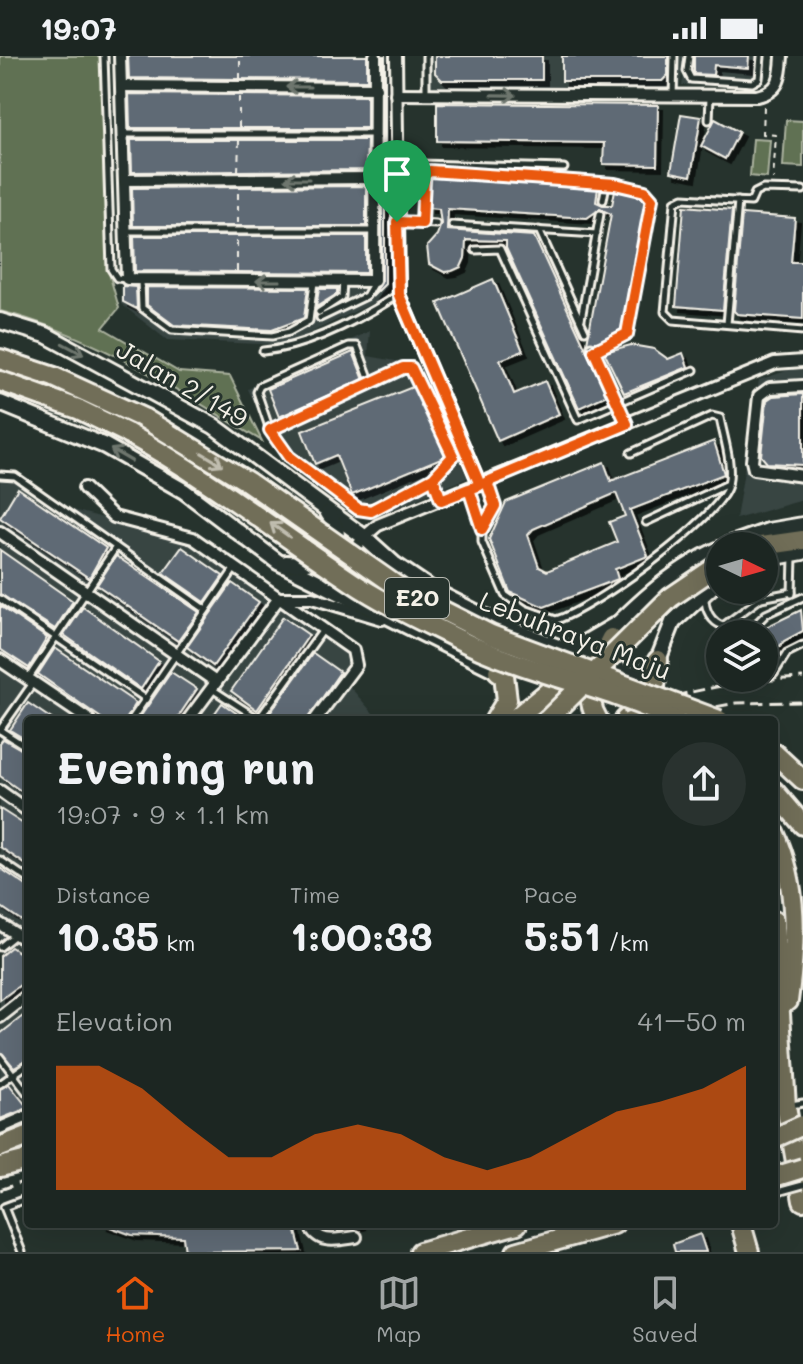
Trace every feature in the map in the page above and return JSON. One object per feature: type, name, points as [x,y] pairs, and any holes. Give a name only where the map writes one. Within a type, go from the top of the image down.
[{"type":"highway","name":"Lebuhraya Maju","points":[[0,359],[54,377],[145,419],[248,482],[404,591],[491,635],[708,716]]},
{"type":"highway","name":"Lebuhraya Maju","points":[[0,381],[78,409],[129,434],[232,495],[354,584],[450,635],[518,666],[669,716]]},
{"type":"highway","points":[[778,547],[801,548]]},
{"type":"highway","points":[[549,716],[670,598],[706,574]]},
{"type":"highway","points":[[596,716],[590,701],[592,679],[614,631]]},
{"type":"highway","points":[[658,660],[654,696],[669,716]]},
{"type":"highway","points":[[497,716],[508,690],[504,675],[498,671]]},
{"type":"highway","points":[[519,716],[554,687]]},
{"type":"highway","points":[[629,716],[636,710],[669,716]]},
{"type":"highway","points":[[778,757],[803,780]]},
{"type":"highway","points":[[778,796],[803,825]]},
{"type":"highway","points":[[778,843],[790,877],[798,968],[781,1052]]},
{"type":"highway","points":[[778,996],[781,1052],[795,1104],[803,1201]]},
{"type":"highway","points":[[778,1136],[803,1125]]},
{"type":"highway","points":[[0,1147],[24,1138]]},
{"type":"highway","points":[[778,1146],[803,1139]]},
{"type":"highway","points":[[778,1176],[803,1168]]},
{"type":"highway","points":[[420,1252],[503,1228]]},
{"type":"highway","points":[[516,1252],[600,1228]]},
{"type":"highway","points":[[742,1228],[749,1252]]},
{"type":"main road","name":"Jalan 2/149","points":[[0,321],[46,335],[214,426],[364,537],[394,564],[434,591],[515,632],[556,647],[573,648],[614,631]]},
{"type":"main road","points":[[0,403],[118,453],[184,491],[278,562],[498,671]]},
{"type":"main road","points":[[278,562],[316,562],[328,553],[337,541],[337,532],[323,506]]},
{"type":"main road","points":[[765,532],[803,525]]},
{"type":"main road","points":[[778,555],[801,548]]},
{"type":"main road","points":[[554,687],[666,582],[706,558]]},
{"type":"main road","points":[[614,631],[609,654],[623,673],[644,674],[658,660],[673,622],[706,591]]},
{"type":"street","points":[[120,56],[127,279],[315,281],[374,281],[375,56]]},
{"type":"street","points":[[396,56],[390,164],[397,222],[399,295],[479,485]]},
{"type":"street","points":[[396,94],[673,98],[764,94],[781,78],[782,56]]},
{"type":"street","points":[[122,86],[376,88]]},
{"type":"street","points":[[124,180],[375,178]]},
{"type":"street","points":[[328,587],[364,537],[378,525],[775,363],[803,361]]},
{"type":"street","points":[[803,386],[770,388],[759,396],[752,461],[754,469],[762,472],[803,476]]},
{"type":"street","points":[[84,488],[114,517],[193,538],[353,650],[356,665],[318,716]]},
{"type":"street","points":[[0,532],[177,653],[214,685]]},
{"type":"street","points":[[279,598],[312,598],[420,632]]},
{"type":"street","points":[[191,716],[279,598]]},
{"type":"street","points":[[0,660],[83,716]]},
{"type":"street","points":[[0,791],[24,808]]},
{"type":"street","points":[[0,924],[24,939]]},
{"type":"street","points":[[0,1017],[24,998]]},
{"type":"street","points":[[0,1128],[24,1118]]},
{"type":"street","points":[[311,1228],[315,1236],[323,1240],[356,1237]]},
{"type":"lane","points":[[104,56],[111,269],[117,278],[127,279]]},
{"type":"lane","points":[[426,56],[426,94]]},
{"type":"lane","points":[[673,98],[674,56]]},
{"type":"lane","points":[[689,56],[687,71],[691,79],[752,83],[759,79],[761,56]]},
{"type":"lane","points":[[709,120],[710,97]]},
{"type":"lane","points":[[123,134],[375,134]]},
{"type":"lane","points":[[390,164],[564,168]]},
{"type":"lane","points":[[422,223],[426,172],[606,184],[645,191],[652,199],[627,334],[592,348],[627,424]]},
{"type":"lane","points":[[603,200],[606,184]]},
{"type":"lane","points":[[803,190],[773,189],[755,193],[751,202],[683,198],[675,202],[665,312],[673,320],[803,331]]},
{"type":"lane","points":[[727,324],[738,201]]},
{"type":"lane","points":[[580,321],[600,214]]},
{"type":"lane","points":[[397,222],[436,224]]},
{"type":"lane","points":[[452,225],[597,234]]},
{"type":"lane","points":[[539,230],[585,331]]},
{"type":"lane","points":[[126,231],[375,231]]},
{"type":"lane","points":[[475,250],[500,249],[578,420],[694,370]]},
{"type":"lane","points":[[141,280],[142,308],[166,328],[272,336],[289,332],[309,321],[315,281]]},
{"type":"lane","points":[[343,281],[342,297],[320,315],[366,296],[374,281]]},
{"type":"lane","points":[[263,351],[284,349],[377,308],[399,295]]},
{"type":"lane","points":[[270,430],[371,383],[403,368],[414,370],[453,456],[433,478],[371,511],[358,509],[289,457],[270,430],[257,392],[260,386],[349,346],[357,346],[371,383]]},
{"type":"lane","points":[[479,485],[482,542],[505,595],[525,609],[556,620],[620,585],[717,508],[728,484],[729,468],[720,418],[712,416],[631,453]]},
{"type":"lane","points":[[0,475],[15,476],[206,610]]},
{"type":"lane","points":[[433,478],[441,500]]},
{"type":"lane","points":[[646,522],[728,484]]},
{"type":"lane","points":[[479,485],[495,506],[482,529]]},
{"type":"lane","points":[[24,745],[0,730],[56,637],[116,547]]},
{"type":"lane","points":[[792,600],[793,580],[801,548]]},
{"type":"lane","points":[[134,716],[236,568]]},
{"type":"lane","points":[[793,580],[803,576]]},
{"type":"lane","points":[[778,595],[792,592]]},
{"type":"lane","points":[[706,596],[707,610],[716,623],[723,626],[753,604]]},
{"type":"lane","points":[[760,620],[792,600],[803,597]]},
{"type":"lane","points":[[0,599],[146,699]]},
{"type":"lane","points":[[262,716],[323,629]]},
{"type":"lane","points":[[778,668],[787,653],[803,645]]},
{"type":"lane","points":[[214,685],[254,716]]},
{"type":"lane","points":[[0,860],[24,876]]},
{"type":"lane","points":[[0,947],[16,934]]},
{"type":"lane","points":[[0,1057],[24,1089]]},
{"type":"lane","points":[[0,1084],[24,1067]]},
{"type":"lane","points":[[778,1192],[803,1185]]},
{"type":"lane","points":[[22,1252],[4,1207],[24,1200]]},
{"type":"path","points":[[237,280],[240,56]]},
{"type":"path","points":[[764,94],[763,134],[776,135],[773,189]]},
{"type":"shaded area","points":[[113,56],[389,56],[389,287],[381,299],[285,345],[167,340],[121,304]]},
{"type":"shaded area","points":[[422,56],[685,56],[678,96],[422,98]]},
{"type":"shaded area","points":[[688,56],[767,56],[766,77],[753,86],[682,85]]},
{"type":"shaded area","points":[[370,331],[368,356],[423,366],[470,477],[371,518],[279,452],[248,389]]},
{"type":"shaded area","points":[[792,369],[803,370],[803,500],[736,519],[759,380]]},
{"type":"shaded area","points":[[0,478],[14,479],[50,504],[191,541],[349,651],[352,665],[343,679],[375,716],[24,716],[24,1114],[0,1125]]},
{"type":"green space","points":[[0,56],[101,56],[109,273],[119,308],[103,328],[179,372],[230,376],[262,441],[103,349],[35,321],[0,311]]},
{"type":"green space","points":[[786,120],[803,121],[803,167],[783,166]]},
{"type":"green space","points":[[753,139],[770,140],[767,178],[750,176]]},
{"type":"building","points":[[128,56],[367,56],[367,80],[129,78]]},
{"type":"building","points":[[385,56],[385,158],[383,158]]},
{"type":"building","points":[[435,56],[542,56],[542,80],[442,80],[435,73]]},
{"type":"building","points":[[562,56],[668,56],[668,75],[662,81],[562,81]]},
{"type":"building","points":[[694,56],[749,56],[748,68],[714,65],[713,75],[694,74]]},
{"type":"building","points":[[129,94],[367,96],[367,128],[130,128]]},
{"type":"building","points":[[437,103],[658,105],[657,165],[603,164],[604,143],[437,141]]},
{"type":"building","points":[[681,114],[701,117],[691,176],[671,172]]},
{"type":"building","points":[[715,119],[739,132],[725,159],[701,146]]},
{"type":"building","points":[[131,140],[367,140],[366,170],[132,172]]},
{"type":"building","points":[[382,168],[385,168],[385,284],[372,297],[382,281]]},
{"type":"building","points":[[431,177],[598,188],[596,202],[603,205],[612,205],[615,190],[642,196],[646,201],[622,329],[600,342],[587,343],[611,214],[600,209],[587,218],[448,209],[447,230],[534,236],[607,395],[579,408],[506,248],[506,241],[466,240],[461,267],[452,271],[444,272],[429,264],[427,246],[437,235],[441,224],[439,209],[428,208]]},
{"type":"building","points":[[366,186],[366,226],[133,226],[132,188]]},
{"type":"building","points":[[684,206],[732,210],[723,310],[676,306]]},
{"type":"building","points":[[742,214],[795,218],[791,262],[803,262],[803,319],[737,314],[734,311]]},
{"type":"building","points":[[134,236],[366,236],[366,273],[135,271]]},
{"type":"building","points":[[493,279],[523,351],[500,360],[514,394],[545,381],[559,414],[498,441],[438,303]]},
{"type":"building","points":[[123,286],[136,287],[137,309],[123,302]]},
{"type":"building","points":[[147,287],[308,288],[304,318],[272,330],[174,325],[147,305]]},
{"type":"building","points":[[319,289],[337,289],[337,294],[316,307]]},
{"type":"building","points":[[631,345],[654,349],[668,359],[683,353],[688,367],[624,393],[604,352]]},
{"type":"building","points":[[353,352],[364,380],[279,417],[268,389]]},
{"type":"building","points":[[415,386],[446,456],[352,495],[336,455],[315,464],[302,431]]},
{"type":"building","points":[[803,394],[803,465],[767,463],[761,456],[767,400],[773,396]]},
{"type":"building","points":[[714,441],[724,474],[630,510],[648,556],[615,569],[618,579],[544,607],[510,592],[489,539],[506,502],[604,462],[611,481]],"holes":[[[616,493],[625,516],[609,522],[617,542],[547,571],[539,567],[528,535],[533,529]]]},
{"type":"building","points":[[18,488],[106,548],[89,578],[0,518]]},
{"type":"building","points":[[182,547],[223,576],[205,602],[163,573]]},
{"type":"building","points":[[0,550],[73,601],[55,629],[0,594]]},
{"type":"building","points":[[116,556],[199,612],[178,641],[97,585]]},
{"type":"building","points":[[232,583],[259,602],[213,666],[187,647]]},
{"type":"building","points":[[0,606],[47,638],[29,668],[0,649]]},
{"type":"building","points":[[83,607],[159,661],[141,689],[64,635]]},
{"type":"building","points":[[801,610],[803,631],[784,641],[778,648],[778,621]]},
{"type":"building","points":[[283,617],[309,635],[257,710],[231,691]]},
{"type":"building","points":[[55,648],[136,703],[128,716],[98,716],[38,674]]},
{"type":"building","points":[[313,653],[340,672],[310,716],[268,716]]},
{"type":"building","points":[[171,672],[197,689],[179,716],[141,716]]},
{"type":"building","points":[[28,703],[47,716],[24,716],[24,739],[10,730]]},
{"type":"building","points":[[222,703],[240,716],[213,716]]},
{"type":"building","points":[[3,739],[24,751],[24,793],[0,776],[0,743]]},
{"type":"building","points":[[0,809],[24,824],[24,863],[0,847]]},
{"type":"building","points":[[0,868],[24,884],[24,922],[0,906]]},
{"type":"building","points":[[11,947],[24,955],[24,982],[0,1000],[0,956]]},
{"type":"building","points":[[24,1015],[24,1061],[14,1067],[0,1052],[0,1034]]},
{"type":"building","points":[[9,1084],[24,1103],[24,1110],[0,1119],[0,1089]]},
{"type":"building","points":[[113,1228],[295,1228],[301,1251],[185,1252],[183,1237],[132,1235]]},
{"type":"building","points":[[700,1234],[706,1252],[675,1252],[673,1244]]},
{"type":"railway","points":[[617,716],[654,702],[703,690],[803,678]]},
{"type":"railway","points":[[667,716],[736,703],[803,702]]},
{"type":"railway","points":[[0,1190],[24,1181]]},
{"type":"route","points":[[397,222],[399,295],[480,485],[469,489],[441,500],[433,478],[371,511],[358,509],[289,457],[270,430],[403,368],[411,368],[453,456],[449,464],[433,478],[441,500],[469,489],[482,529],[493,515],[495,506],[487,482],[627,424],[594,351],[621,340],[627,334],[652,199],[645,191],[615,184],[430,171],[424,175],[422,223],[397,222]]}]
